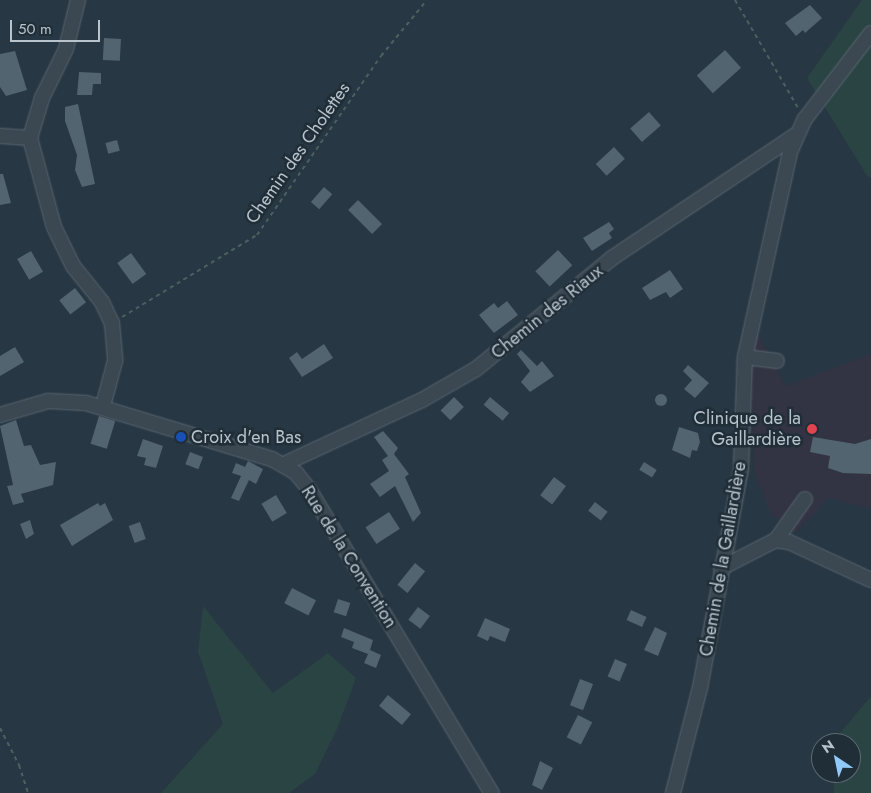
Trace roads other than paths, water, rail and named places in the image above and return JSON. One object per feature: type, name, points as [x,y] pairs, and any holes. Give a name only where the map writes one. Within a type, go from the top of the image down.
[{"type":"street","points":[[78,0],[66,49],[42,98],[30,138],[54,227],[73,266],[102,302],[112,323],[115,361],[103,406]]},
{"type":"street","name":"Chemin de la Gaillardière","points":[[673,793],[700,688],[741,469],[745,357],[790,152],[796,135],[805,119],[871,33]]},
{"type":"street","name":"Chemin des Riaux","points":[[284,464],[422,400],[476,370],[612,258],[796,135]]},
{"type":"street","points":[[0,136],[30,138]]},
{"type":"street","points":[[745,357],[777,361]]},
{"type":"street","name":"Rue de la Convention","points":[[0,415],[48,401],[67,400],[103,406],[284,464],[309,489],[492,793]]},
{"type":"street","points":[[721,568],[776,540],[804,499]]},
{"type":"street","points":[[776,540],[789,542],[871,580]]},
{"type":"place","name":"Clinique de la Gaillardière","points":[[812,429]]},
{"type":"place","name":"Croix d'en Bas","points":[[181,437]]}]
